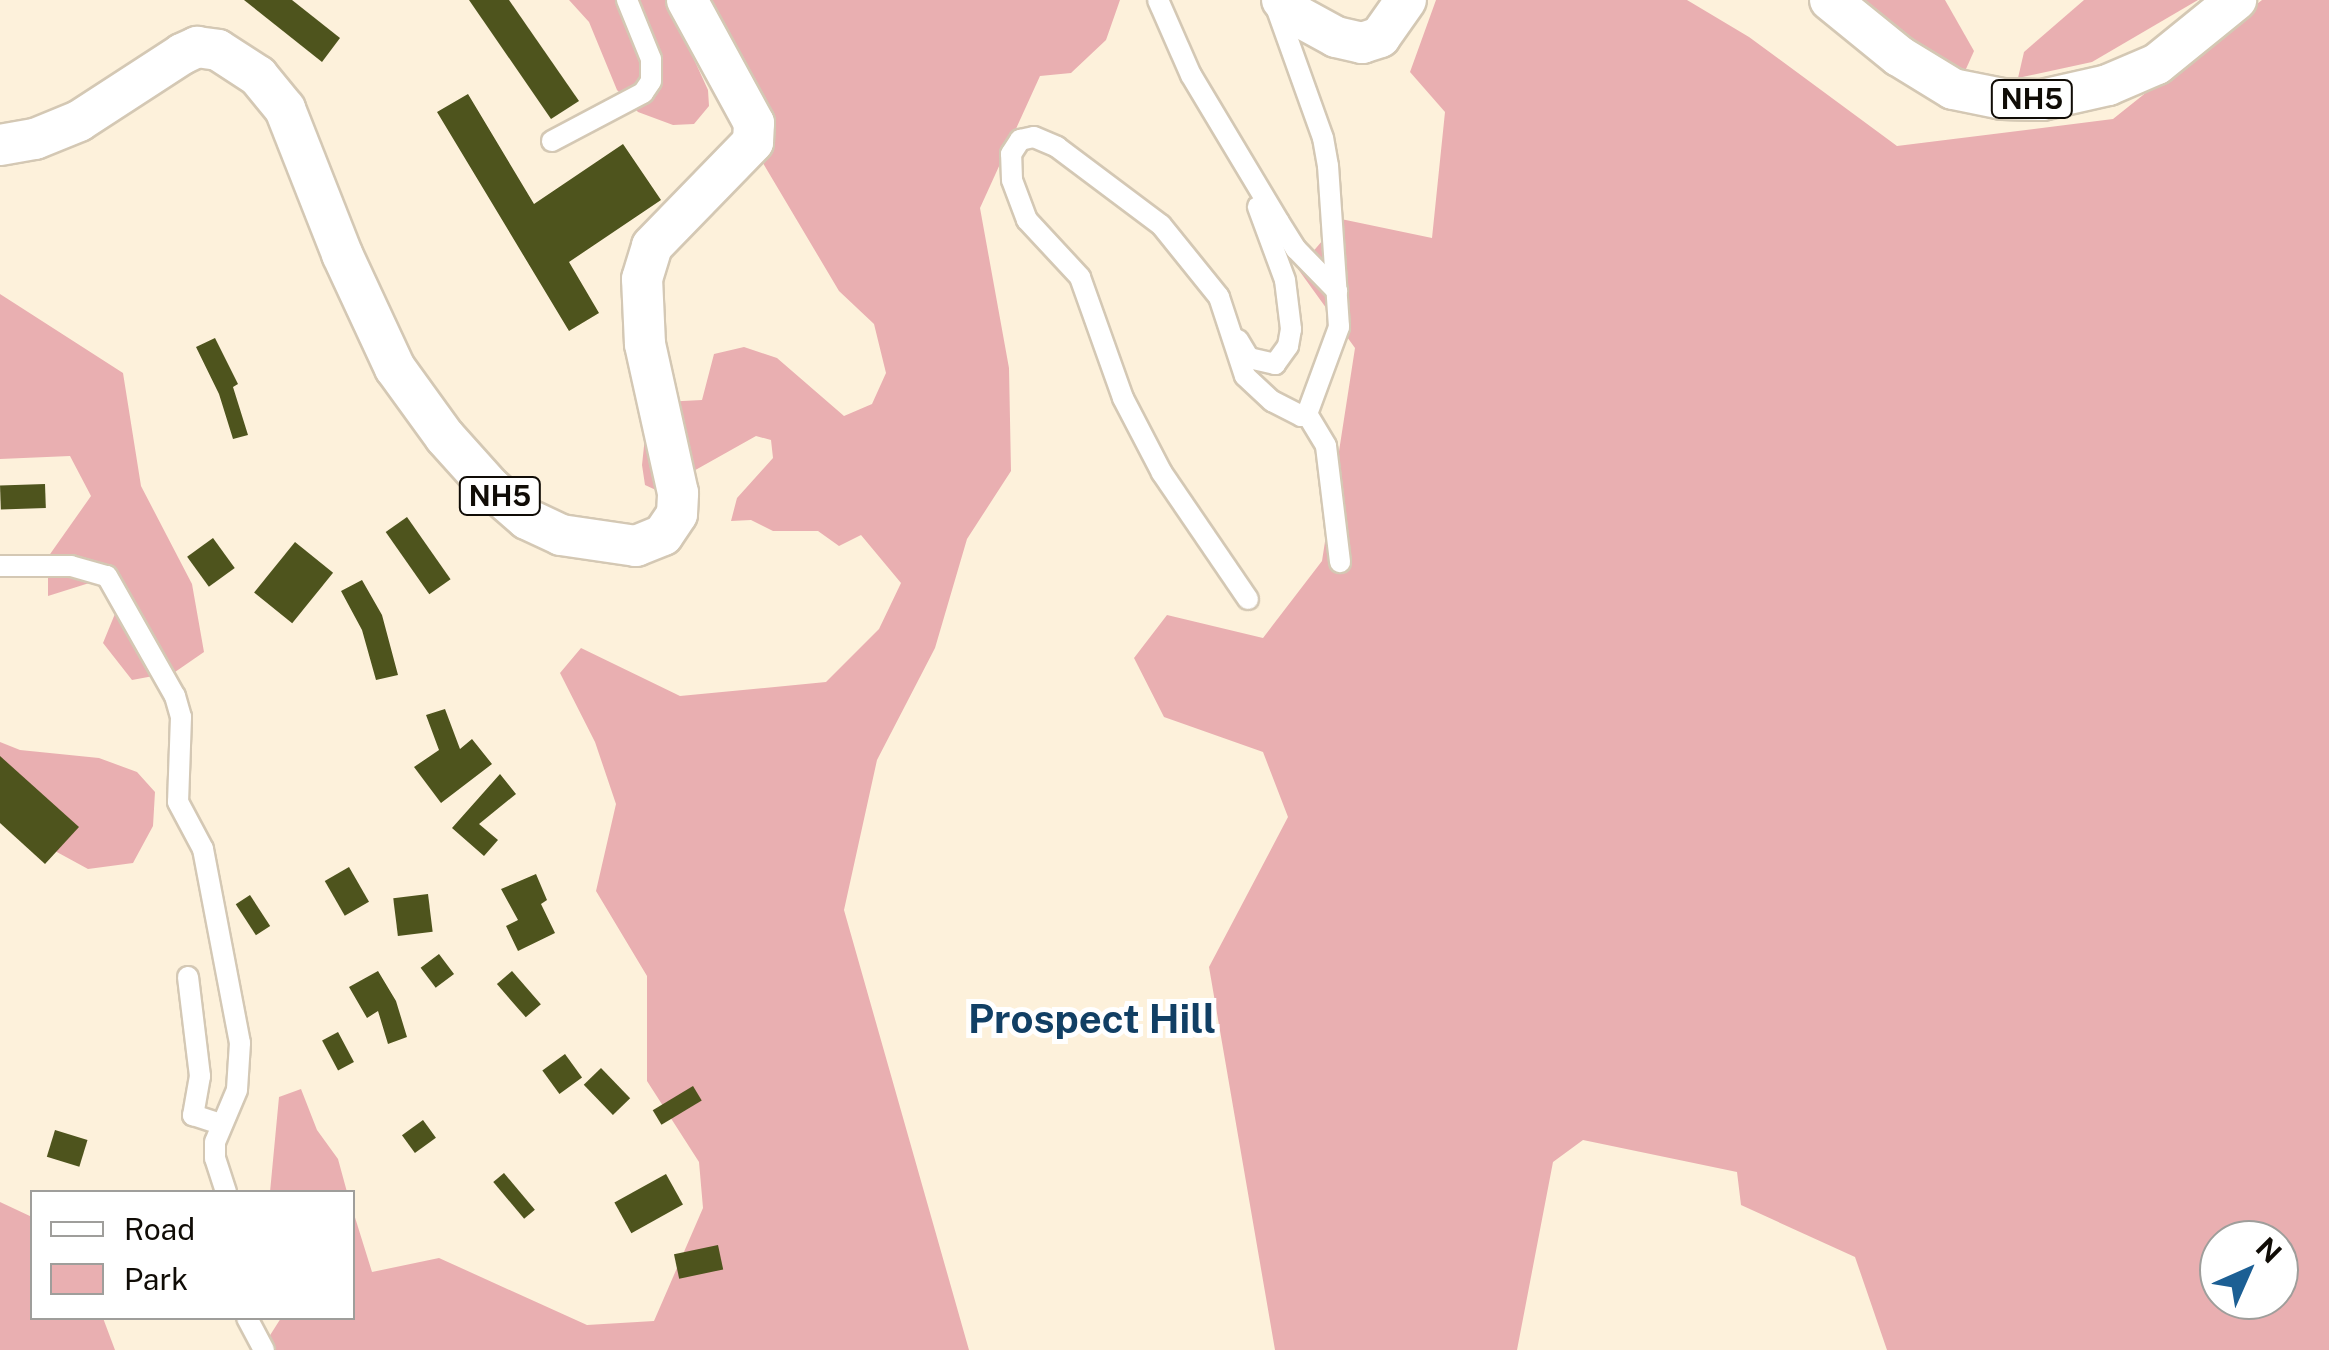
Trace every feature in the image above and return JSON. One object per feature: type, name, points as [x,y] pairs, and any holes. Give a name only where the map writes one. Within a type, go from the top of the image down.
[{"type":"highway","name":"NH5","points":[[0,145],[35,139],[79,120],[182,54],[198,48],[218,50],[258,76],[286,109],[342,254],[395,368],[445,437],[490,488],[528,519],[561,535],[636,546],[663,535],[678,514],[678,493],[645,344],[642,279],[652,246],[752,142],[754,123],[688,0]]},
{"type":"highway","points":[[1282,0],[1294,14],[1336,37],[1362,43],[1380,37],[1406,0]]},
{"type":"highway","name":"NH5","points":[[1830,0],[1900,56],[1953,89],[2002,99],[2042,100],[2108,85],[2157,64],[2236,0]]},
{"type":"street","points":[[552,140],[643,93],[651,80],[650,59],[627,0]]},
{"type":"street","points":[[1158,0],[1191,75],[1238,154],[1296,248],[1337,291]]},
{"type":"street","points":[[1248,599],[1154,458],[1123,398],[1080,276],[1027,220],[1012,180],[1011,154],[1020,140],[1034,137],[1057,147],[1160,226],[1219,296],[1245,376],[1257,391],[1301,416],[1307,414],[1334,352],[1339,327],[1337,291],[1323,138],[1273,0]]},
{"type":"street","points":[[1228,323],[1250,358],[1263,364],[1278,362],[1288,346],[1285,280],[1238,154]]},
{"type":"street","points":[[1307,414],[1326,446],[1340,562]]},
{"type":"street","points":[[0,566],[71,566],[108,576],[175,696],[181,716],[178,802],[203,849],[240,1043],[236,1090],[221,1124],[215,1158],[225,1190]]},
{"type":"street","points":[[188,977],[200,1076],[193,1115],[221,1124]]},
{"type":"street","points":[[249,1320],[264,1350]]},
{"type":"green space","points":[[569,0],[667,0],[708,90],[709,106],[694,124],[673,125],[638,112],[617,90],[589,22]]},
{"type":"green space","points":[[711,0],[1120,0],[1106,40],[1071,73],[1040,76],[980,208],[1009,368],[1011,471],[967,539],[935,648],[877,760],[844,910],[969,1350],[269,1350],[267,1340],[280,1320],[355,1320],[355,1217],[372,1272],[439,1258],[587,1325],[654,1321],[703,1208],[699,1162],[647,1081],[647,976],[596,891],[616,804],[595,742],[560,673],[581,648],[680,696],[826,682],[879,629],[901,583],[861,535],[839,546],[818,531],[773,531],[751,520],[731,521],[737,498],[773,458],[771,440],[756,436],[658,491],[645,485],[642,465],[647,418],[663,402],[702,400],[714,354],[744,347],[777,358],[844,416],[872,404],[886,373],[874,324],[839,291],[754,148]]},
{"type":"green space","points":[[1436,0],[1687,0],[1749,37],[1897,146],[2113,119],[2262,0],[2329,0],[2329,1350],[1887,1350],[1855,1257],[1741,1205],[1737,1172],[1583,1140],[1553,1162],[1517,1350],[1275,1350],[1209,967],[1288,817],[1263,752],[1164,717],[1134,658],[1167,615],[1263,638],[1322,561],[1355,348],[1298,269],[1341,219],[1432,238],[1445,112],[1410,72]]},
{"type":"green space","points":[[1843,0],[1945,0],[1974,51],[1966,69],[1918,84]]},
{"type":"green space","points":[[2084,0],[2198,0],[2092,62],[2018,78],[2024,52]]},
{"type":"green space","points":[[0,294],[123,373],[141,486],[192,584],[204,652],[175,672],[132,680],[103,643],[119,604],[102,579],[48,596],[48,557],[91,496],[70,456],[0,459]]},
{"type":"green space","points":[[0,742],[20,750],[99,758],[137,772],[155,792],[153,826],[133,863],[88,869],[0,821]]},
{"type":"green space","points":[[301,1089],[317,1130],[338,1159],[346,1190],[270,1190],[279,1097]]},
{"type":"green space","points":[[0,1202],[30,1216],[30,1320],[104,1320],[115,1350],[0,1350]]},
{"type":"building","points":[[244,0],[292,0],[340,38],[322,62]]},
{"type":"building","points":[[469,0],[509,0],[579,101],[551,119]]},
{"type":"building","points":[[468,94],[534,204],[623,144],[661,200],[569,262],[599,313],[569,331],[437,112]]},
{"type":"building","points":[[215,338],[238,384],[233,387],[248,435],[233,439],[219,394],[196,347]]},
{"type":"building","points":[[45,484],[46,508],[1,510],[0,486]]},
{"type":"building","points":[[407,517],[451,579],[429,594],[386,532]]},
{"type":"building","points":[[213,538],[235,568],[209,587],[187,557]]},
{"type":"building","points":[[295,542],[333,573],[292,623],[254,593]]},
{"type":"building","points":[[362,580],[382,615],[398,675],[376,680],[362,630],[341,591]]},
{"type":"building","points":[[445,709],[460,749],[472,739],[492,764],[441,803],[414,767],[439,750],[426,715]]},
{"type":"building","points":[[0,756],[79,827],[45,864],[0,823]]},
{"type":"building","points":[[500,774],[516,794],[479,824],[498,840],[484,856],[452,828]]},
{"type":"building","points":[[349,867],[369,902],[345,916],[325,881]]},
{"type":"building","points":[[536,874],[547,900],[541,904],[555,933],[518,951],[506,926],[518,920],[501,889]]},
{"type":"building","points":[[428,894],[433,932],[398,936],[393,898]]},
{"type":"building","points":[[250,895],[270,926],[256,935],[236,904]]},
{"type":"building","points":[[439,954],[454,974],[436,988],[421,968]]},
{"type":"building","points":[[378,971],[396,1001],[407,1037],[388,1044],[378,1011],[367,1018],[349,987]]},
{"type":"building","points":[[512,971],[541,1004],[526,1017],[497,984]]},
{"type":"building","points":[[338,1032],[354,1062],[338,1070],[322,1040]]},
{"type":"building","points":[[565,1054],[582,1077],[559,1094],[542,1070]]},
{"type":"building","points":[[601,1068],[630,1098],[613,1115],[584,1085]]},
{"type":"building","points":[[693,1086],[702,1101],[661,1125],[653,1110]]},
{"type":"building","points":[[423,1120],[436,1138],[415,1153],[402,1135]]},
{"type":"building","points":[[55,1130],[88,1140],[79,1167],[47,1157]]},
{"type":"building","points":[[504,1173],[535,1210],[524,1219],[493,1182]]},
{"type":"building","points":[[666,1174],[683,1205],[631,1233],[614,1203]]},
{"type":"building","points":[[718,1245],[723,1269],[679,1279],[674,1254]]},
{"type":"district","name":"Prospect Hill","points":[[1092,1019]]}]
